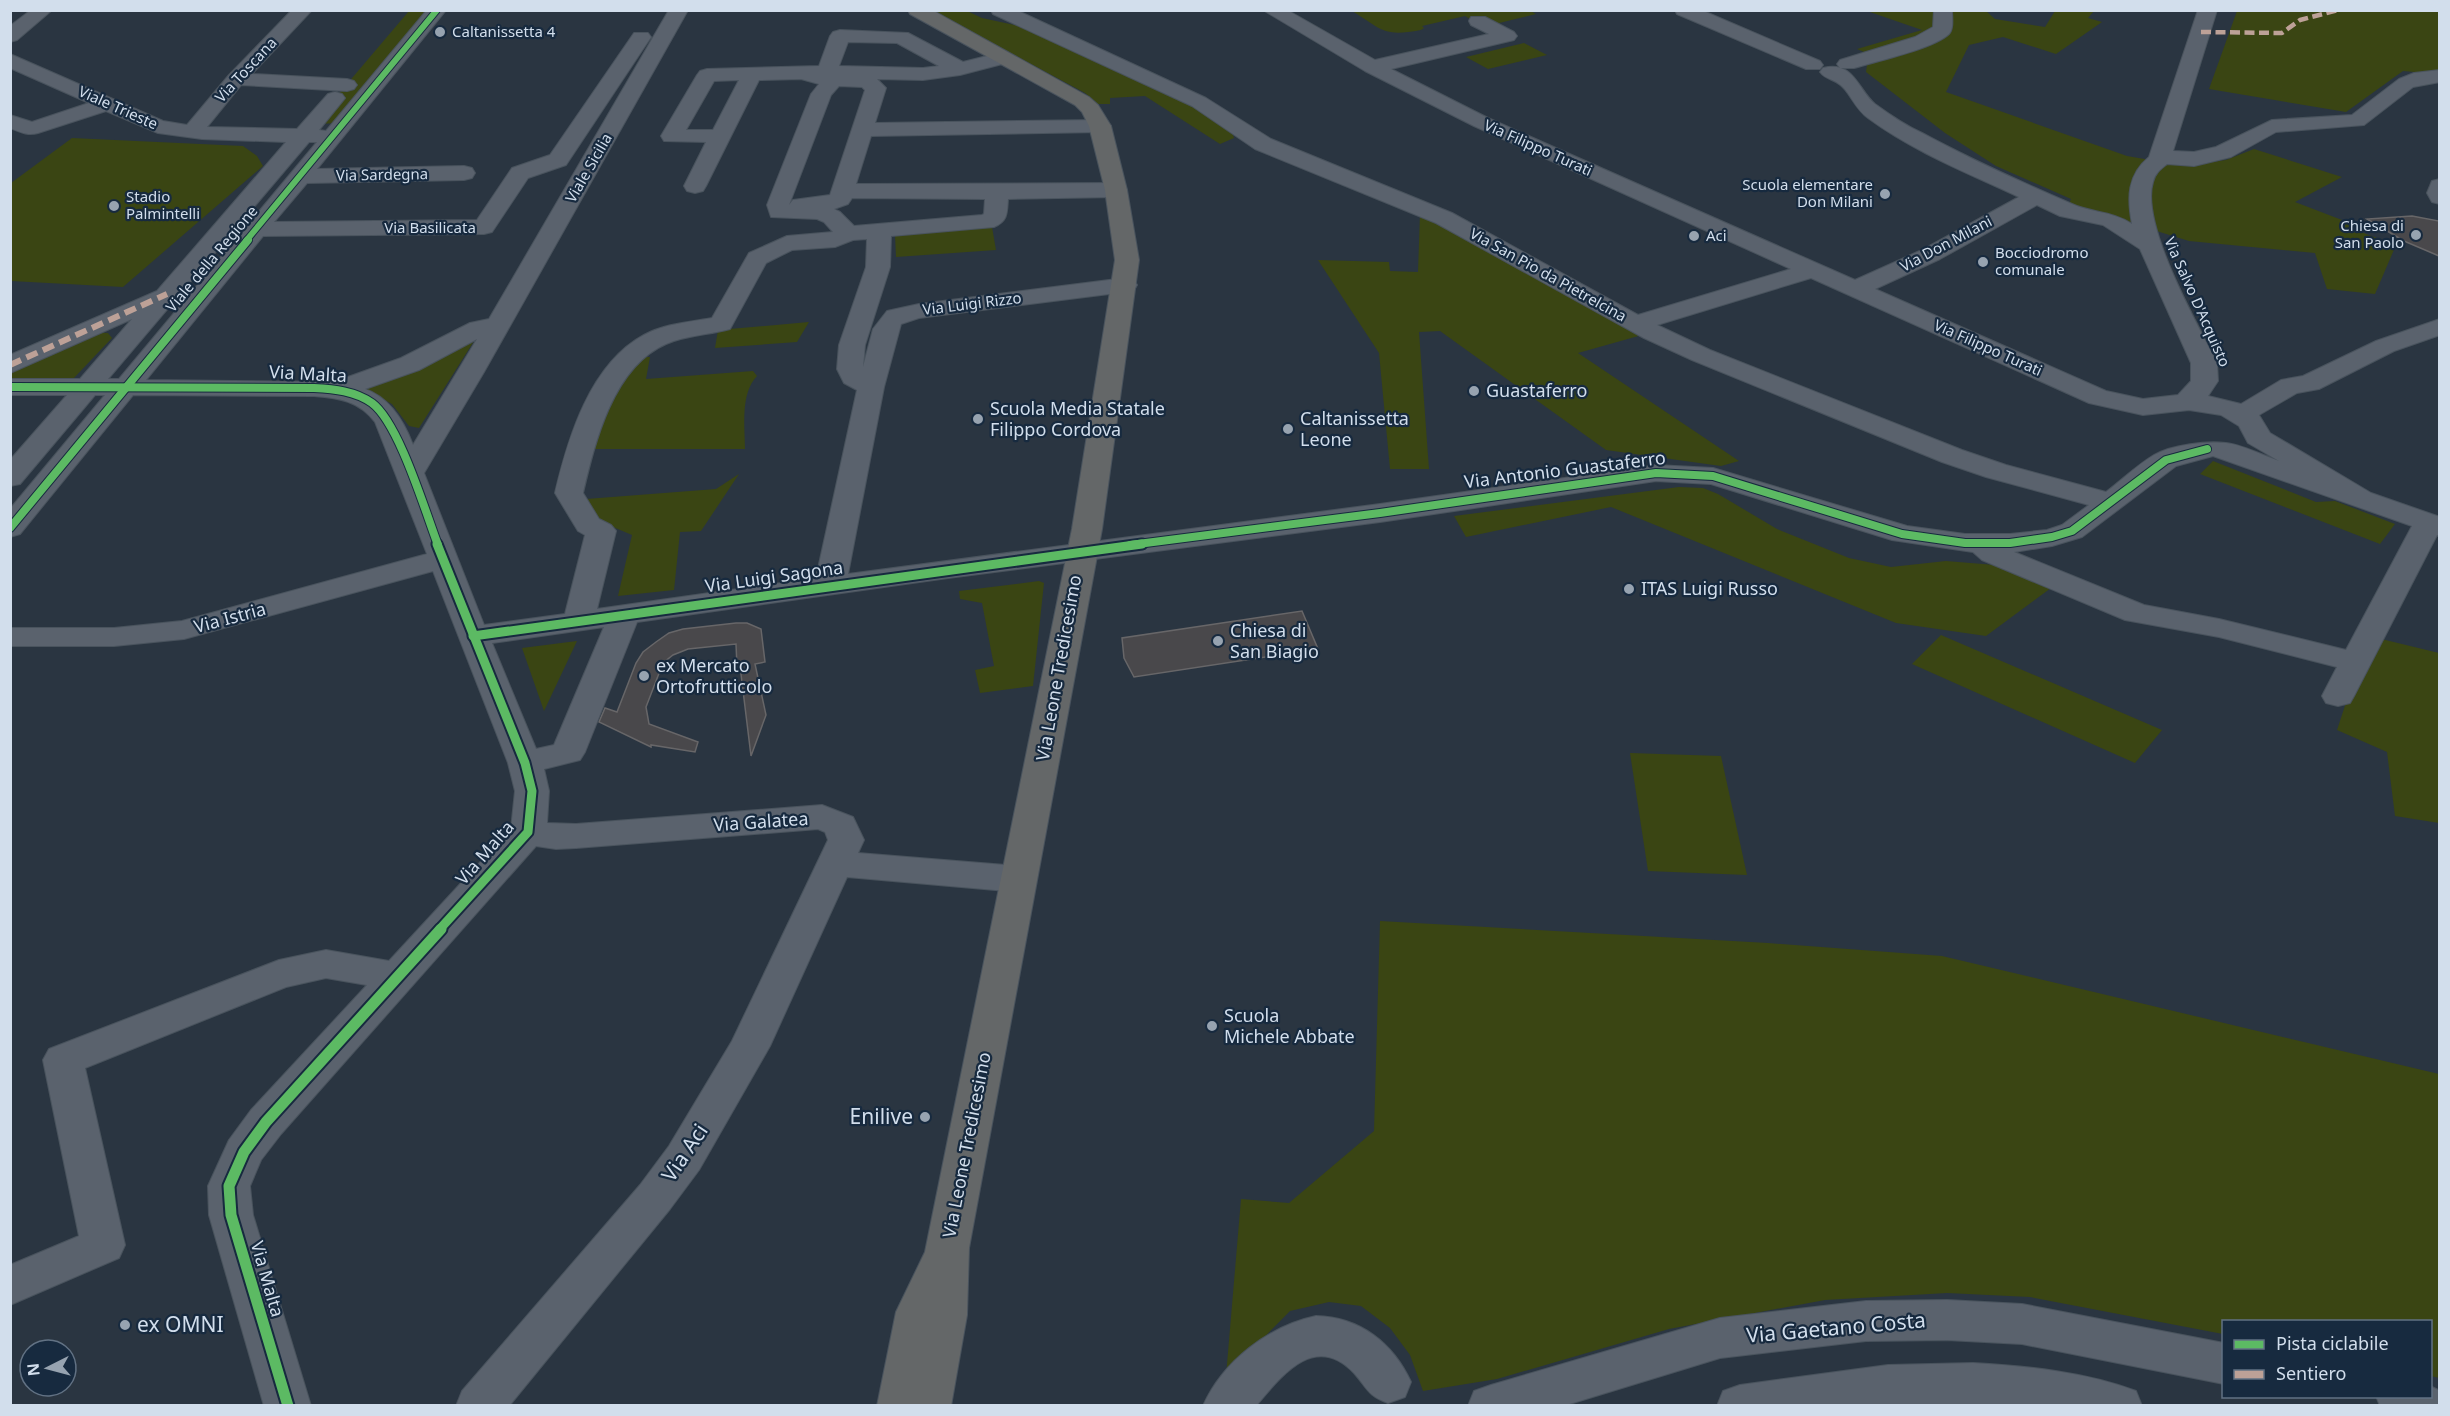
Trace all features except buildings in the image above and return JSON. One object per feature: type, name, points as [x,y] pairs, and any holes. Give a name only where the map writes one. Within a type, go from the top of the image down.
[{"type":"main road","name":"Via Leone Tredicesimo","points":[[917,10],[1082,101],[1091,110],[1100,126],[1116,190],[1125,243],[1125,285],[1087,529],[947,1248]]},
{"type":"main road","points":[[901,1406],[919,1312],[947,1248]]},
{"type":"main road","points":[[927,1406],[944,1315],[947,1248]]},
{"type":"street","points":[[10,36],[43,10]]},
{"type":"street","name":"Via Toscana","points":[[192,132],[236,79],[303,10]]},
{"type":"street","name":"Viale della Regione","points":[[10,478],[197,260],[437,10]]},
{"type":"street","name":"Via Basilicata","points":[[256,229],[484,228],[520,173],[558,160],[652,21],[677,10]]},
{"type":"street","name":"Viale Sicilia","points":[[410,473],[498,325],[677,10]]},
{"type":"street","name":"Via Filippo Turati","points":[[1272,10],[1372,67],[1481,122],[2098,397],[2113,408],[2169,426],[2212,405],[2242,408],[2360,497]]},
{"type":"street","points":[[1684,10],[1834,66],[1922,41],[1942,30],[1943,10]]},
{"type":"street","points":[[1712,10],[1834,66],[1848,80],[1865,106],[1894,127],[1958,160],[2036,197],[2083,215],[2152,221]]},
{"type":"street","name":"Via Salvo D'Acquisto","points":[[2169,426],[2202,387],[2207,373],[2149,244],[2155,191],[2168,170],[2159,158],[2208,10]]},
{"type":"street","name":"Via San Pio da Pietrelcina","points":[[1007,11],[1199,102],[1272,148],[1444,218],[1636,323],[1701,355],[1952,456],[1996,471],[2112,502]]},
{"type":"street","points":[[1372,67],[1507,36],[1478,21]]},
{"type":"street","points":[[848,234],[832,217],[821,212],[779,212],[778,206],[830,76],[840,36],[901,37],[960,69]]},
{"type":"street","points":[[720,136],[672,136],[707,75],[923,74],[960,69],[1003,58]]},
{"type":"street","name":"Viale Trieste","points":[[10,60],[158,127],[192,132],[323,130]]},
{"type":"street","name":"Viale della Regione","points":[[10,528],[300,176],[346,84],[361,67]]},
{"type":"street","points":[[695,186],[752,74]]},
{"type":"street","points":[[778,206],[828,204],[840,199],[876,88],[867,81],[830,76]]},
{"type":"street","points":[[2159,158],[2194,159],[2223,152],[2272,126],[2357,121],[2406,83],[2414,79],[2439,76]]},
{"type":"street","points":[[236,79],[346,84]]},
{"type":"street","points":[[10,121],[32,129],[108,104]]},
{"type":"street","points":[[863,130],[1100,126]]},
{"type":"street","name":"Via Sardegna","points":[[300,176],[464,173]]},
{"type":"street","points":[[2439,186],[2439,197]]},
{"type":"street","points":[[843,191],[1116,190]]},
{"type":"street","points":[[2103,215],[2113,207],[2155,191]]},
{"type":"street","points":[[579,620],[600,531],[588,525],[569,493],[580,446],[596,406],[608,383],[633,355],[657,338],[721,324],[757,258],[786,243],[835,240],[848,234],[879,230],[986,222],[995,218],[997,192]]},
{"type":"street","name":"Via Don Milani","points":[[1856,289],[1932,254],[2036,197]]},
{"type":"street","points":[[2103,215],[2149,244]]},
{"type":"street","name":"Via Salvo D'Acquisto","points":[[2152,221],[2202,317],[2242,408]]},
{"type":"street","points":[[871,387],[853,377],[849,369],[852,345],[878,267],[879,230]]},
{"type":"street","points":[[197,260],[231,260]]},
{"type":"street","points":[[1636,323],[1812,270]]},
{"type":"street","name":"Via Luigi Rizzo","points":[[830,586],[871,387],[888,324],[896,316],[919,311],[1125,285]]},
{"type":"street","points":[[10,365],[167,294]]},
{"type":"street","points":[[339,389],[410,364],[479,328],[498,325]]},
{"type":"street","points":[[2215,450],[2247,447],[2255,443],[2242,408],[2311,394],[2310,383],[2385,346],[2439,326]]},
{"type":"street","points":[[10,387],[83,392]]},
{"type":"street","name":"Via Malta","points":[[83,392],[126,387],[339,389],[355,393],[378,406],[394,431],[472,636],[525,763],[532,791],[528,832],[266,1122],[244,1152],[229,1186],[231,1215],[288,1406]]},
{"type":"street","points":[[10,398],[83,392]]},
{"type":"street","points":[[2169,426],[2215,450],[2328,489],[2360,497],[2434,525],[2338,696]]},
{"type":"street","name":"Via Antonio Guastaferro","points":[[1081,552],[1380,513],[1656,473],[1678,472],[1713,476],[1732,481],[1902,534],[1979,543],[2036,542],[2072,531],[2112,502],[2169,426]]},
{"type":"street","points":[[10,484],[46,484]]},
{"type":"street","points":[[1979,543],[1993,554],[2136,613],[2219,628],[2356,662]]},
{"type":"street","name":"Via Luigi Sagona","points":[[472,636],[1081,552]]},
{"type":"street","name":"Via Istria","points":[[10,637],[114,637],[184,630],[443,559]]},
{"type":"street","points":[[525,763],[568,752],[625,614]]},
{"type":"street","name":"Via Galatea","points":[[528,832],[556,837],[576,836],[822,817],[833,820],[844,832],[846,840],[836,864]]},
{"type":"street","points":[[836,864],[1019,879]]},
{"type":"street","name":"Via Aci","points":[[479,1406],[655,1197],[684,1158],[750,1046],[836,864]]},
{"type":"street","points":[[10,1286],[103,1245],[63,1060],[279,974],[326,964],[382,973],[394,978]]},
{"type":"street","name":"Via Gaetano Costa","points":[[1491,1406],[1720,1338],[1866,1321],[1947,1320],[2022,1324],[2222,1364]]},
{"type":"street","points":[[1226,1406],[1249,1380],[1286,1347],[1318,1335],[1350,1341],[1376,1362],[1388,1382]]},
{"type":"street","points":[[1740,1406],[1805,1401],[1888,1386],[1973,1384],[2026,1388],[2119,1406]]},
{"type":"green space","points":[[1529,10],[1536,14],[1495,24],[1480,17],[1470,19],[1465,16],[1422,26],[1424,28],[1421,30],[1399,33],[1377,27],[1352,11]]},
{"type":"green space","points":[[409,11],[436,11],[343,123],[313,124]]},
{"type":"green space","points":[[932,11],[967,11],[982,18],[1019,26],[1201,109],[1231,129],[1234,138],[1220,144],[1145,96],[1110,98],[1110,104],[1098,104],[1085,93]]},
{"type":"green space","points":[[1867,11],[1986,11],[1995,19],[2045,27],[2055,11],[2094,11],[2088,18],[2102,22],[2056,54],[2003,37],[1969,45],[1946,92],[2127,156],[2185,166],[2226,160],[2254,149],[2342,177],[2295,202],[2355,225],[2350,228],[2396,245],[2375,294],[2327,289],[2315,253],[2189,241],[2069,204],[2071,199],[1996,166],[1945,133],[1866,72],[1867,65],[1880,59],[1857,49],[1922,30]]},
{"type":"green space","points":[[2237,11],[2439,11],[2439,74],[2403,71],[2346,112],[2209,89]]},
{"type":"green space","points":[[1524,43],[1547,55],[1488,69],[1466,57]]},
{"type":"green space","name":"Stadio Palmintelli","points":[[72,138],[243,146],[257,156],[263,166],[123,287],[11,281],[11,183]]},
{"type":"green space","points":[[1420,214],[1642,335],[1578,353],[1739,461],[1721,466],[1606,450],[1440,331],[1419,332],[1429,469],[1390,469],[1379,353],[1318,260],[1389,262],[1390,271],[1418,272]]},
{"type":"green space","points":[[992,227],[996,250],[896,257],[895,234]]},
{"type":"green space","points":[[809,322],[797,342],[715,348],[718,330]]},
{"type":"green space","points":[[92,332],[108,333],[112,338],[73,379],[11,383],[11,370]]},
{"type":"green space","points":[[474,341],[419,428],[409,426],[392,404],[359,387],[462,342]]},
{"type":"green space","points":[[642,357],[650,357],[646,379],[753,371],[757,376],[746,401],[745,449],[592,449],[616,387]]},
{"type":"green space","points":[[2213,461],[2316,502],[2335,501],[2395,524],[2380,544],[2200,474]]},
{"type":"green space","points":[[739,474],[701,531],[680,532],[674,590],[618,596],[632,535],[594,519],[586,499],[716,489]]},
{"type":"green space","points":[[1679,487],[1703,488],[1718,494],[1777,529],[1849,558],[1891,567],[1946,561],[1995,565],[2051,588],[1986,636],[1896,623],[1611,507],[1466,537],[1454,516]]},
{"type":"green space","points":[[1039,581],[1044,583],[1033,686],[980,693],[975,670],[994,666],[982,603],[960,599],[959,591]]},
{"type":"green space","points":[[1941,635],[2162,730],[2135,763],[1912,664]]},
{"type":"green space","points":[[2373,637],[2439,653],[2439,823],[2395,816],[2387,752],[2337,730],[2359,663]]},
{"type":"green space","points":[[577,641],[544,711],[522,648]]},
{"type":"green space","points":[[1630,753],[1721,756],[1747,875],[1648,871]]},
{"type":"green space","points":[[1380,921],[1768,943],[1942,956],[2439,1074],[2439,1378],[2432,1376],[2432,1320],[2222,1320],[2222,1334],[2030,1297],[1947,1293],[1825,1300],[1669,1329],[1497,1379],[1423,1391],[1410,1355],[1390,1328],[1361,1306],[1329,1302],[1290,1311],[1226,1376],[1241,1199],[1289,1203],[1374,1131]]},
{"type":"marked path","points":[[2201,32],[2282,33],[2287,27],[2300,20],[2338,10]]},
{"type":"marked path","points":[[10,365],[167,294]]},
{"type":"cycle path","points":[[10,528],[437,10]]},
{"type":"cycle path","points":[[10,387],[314,388],[340,390],[371,402],[387,419],[394,431],[525,763],[532,791],[528,832],[266,1122],[244,1152],[229,1186],[231,1215],[288,1406]]},
{"type":"cycle path","points":[[473,636],[948,569],[1380,513],[1656,473],[1713,476],[1902,534],[1965,543],[2032,541],[2072,531],[2166,460],[2207,449]]},
{"type":"place","name":"Caltanissetta 4","points":[[440,32]]},
{"type":"place","name":"Scuola elementare Don Milani","points":[[1885,194]]},
{"type":"place","name":"Stadio Palmintelli","points":[[114,206]]},
{"type":"place","name":"Chiesa di San Paolo","points":[[2416,235]]},
{"type":"place","name":"Aci","points":[[1694,236]]},
{"type":"place","name":"Bocciodromo comunale","points":[[1983,262]]},
{"type":"place","name":"Guastaferro","points":[[1474,391]]},
{"type":"place","name":"Scuola Media Statale Filippo Cordova","points":[[978,419]]},
{"type":"place","name":"Caltanissetta Leone","points":[[1288,429]]},
{"type":"place","name":"ITAS Luigi Russo","points":[[1629,589]]},
{"type":"place","name":"Chiesa di San Biagio","points":[[1218,641]]},
{"type":"place","name":"ex Mercato Ortofrutticolo","points":[[644,676]]},
{"type":"place","name":"Scuola Michele Abbate","points":[[1212,1026]]},
{"type":"place","name":"Enilive","points":[[925,1117]]},
{"type":"place","name":"ex OMNI","points":[[125,1325]]}]
